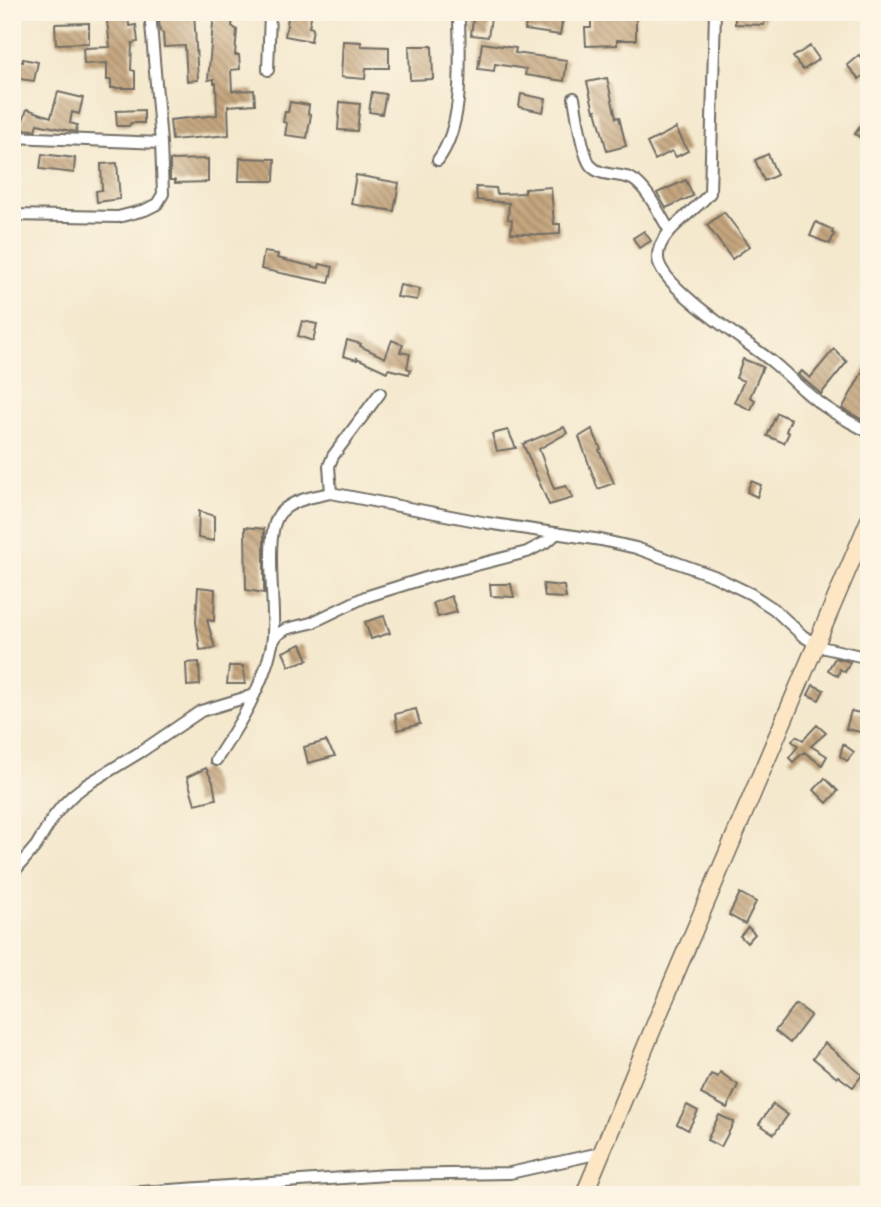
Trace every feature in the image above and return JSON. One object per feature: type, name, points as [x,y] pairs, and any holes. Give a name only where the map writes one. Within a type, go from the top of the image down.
[{"type":"street","points":[[12,215],[118,217],[157,204],[163,194],[150,12]]},
{"type":"street","points":[[268,70],[270,12]]},
{"type":"street","points":[[438,160],[445,150],[459,99],[459,12]]},
{"type":"street","points":[[715,12],[710,193],[670,231],[659,247],[658,260],[663,271],[683,294],[772,361],[824,406],[869,432]]},
{"type":"street","points":[[574,98],[586,158],[592,167],[599,172],[634,181],[643,189],[670,231]]},
{"type":"street","points":[[12,137],[161,143]]},
{"type":"street","points":[[331,493],[329,466],[333,456],[380,393]]},
{"type":"street","points":[[272,643],[272,550],[275,523],[279,514],[289,506],[306,498],[331,493],[636,548],[714,576],[751,594],[774,609],[803,636],[816,644],[869,658]]},
{"type":"street","points":[[584,1195],[869,520]]},
{"type":"street","points":[[216,761],[254,695],[277,635],[286,629],[311,623],[365,597],[429,577],[527,552],[557,533]]},
{"type":"street","points":[[12,874],[36,846],[62,806],[86,785],[201,711],[254,695]]},
{"type":"street","points":[[98,1195],[387,1175],[510,1173],[600,1153]]},
{"type":"building","points":[[106,12],[128,12],[129,26],[136,25],[138,42],[132,43],[131,70],[135,71],[135,88],[111,88],[111,80],[107,80],[107,63],[84,64],[83,48],[110,47]]},
{"type":"building","points":[[158,12],[194,12],[198,80],[187,81],[185,46],[164,47]]},
{"type":"building","points":[[214,12],[234,12],[232,26],[237,30],[235,55],[239,55],[240,69],[231,70],[232,91],[254,90],[255,104],[228,106],[229,135],[172,140],[170,120],[217,115],[216,83],[214,79],[208,80]]},
{"type":"building","points":[[289,12],[312,12],[309,27],[313,28],[311,41],[285,36]]},
{"type":"building","points":[[474,12],[492,12],[488,37],[471,35]]},
{"type":"building","points":[[527,12],[564,12],[560,35],[525,30]]},
{"type":"building","points":[[735,12],[765,12],[764,25],[735,24]]},
{"type":"building","points":[[636,13],[636,40],[617,40],[617,45],[586,46],[585,28],[591,28],[591,14]]},
{"type":"building","points":[[89,23],[89,43],[56,44],[55,24]]},
{"type":"building","points":[[343,41],[361,42],[361,46],[389,47],[389,68],[366,68],[365,79],[341,77]]},
{"type":"building","points":[[482,43],[516,48],[515,53],[567,60],[564,81],[525,75],[526,69],[495,64],[494,71],[478,69]]},
{"type":"building","points":[[409,46],[432,46],[433,79],[410,80]]},
{"type":"building","points":[[810,46],[819,59],[803,70],[793,57]]},
{"type":"building","points":[[859,55],[869,67],[869,71],[859,79],[847,65]]},
{"type":"building","points":[[23,59],[38,62],[34,81],[12,78],[12,60],[23,62]]},
{"type":"building","points":[[607,78],[626,146],[607,151],[587,82]]},
{"type":"building","points":[[58,92],[83,98],[79,114],[72,112],[70,123],[77,125],[76,132],[37,124],[35,130],[20,129],[27,109],[51,117]]},
{"type":"building","points":[[372,92],[386,94],[382,114],[369,112]]},
{"type":"building","points":[[521,94],[546,99],[543,112],[519,107]]},
{"type":"building","points":[[290,102],[309,105],[308,114],[311,115],[307,138],[285,135],[287,123],[283,122]]},
{"type":"building","points":[[340,102],[360,104],[357,131],[338,130]]},
{"type":"building","points":[[144,110],[144,123],[117,126],[116,111]]},
{"type":"building","points":[[869,114],[869,133],[864,140],[855,134]]},
{"type":"building","points":[[676,128],[688,151],[676,157],[672,151],[655,160],[647,143]]},
{"type":"building","points":[[42,154],[75,158],[74,173],[40,169]]},
{"type":"building","points":[[768,154],[777,175],[764,181],[755,160]]},
{"type":"building","points":[[240,158],[275,159],[274,181],[239,181]]},
{"type":"building","points":[[208,159],[208,182],[175,183],[175,180],[170,180],[170,160]]},
{"type":"building","points":[[117,163],[120,199],[97,202],[96,191],[102,190],[101,164]]},
{"type":"building","points":[[356,175],[399,183],[394,211],[351,204]]},
{"type":"building","points":[[686,180],[693,196],[666,208],[657,193]]},
{"type":"building","points":[[476,187],[496,188],[497,194],[525,193],[525,189],[551,187],[554,224],[560,224],[560,234],[511,233],[509,203],[477,200]]},
{"type":"building","points":[[724,212],[750,246],[732,259],[707,225]]},
{"type":"building","points":[[816,222],[833,230],[830,244],[810,236]]},
{"type":"building","points":[[644,231],[651,241],[639,248],[633,238]]},
{"type":"building","points":[[264,252],[278,254],[277,258],[319,268],[320,264],[333,267],[329,283],[261,269]]},
{"type":"building","points":[[400,285],[420,289],[417,300],[397,297]]},
{"type":"building","points":[[302,321],[317,324],[313,341],[298,336]]},
{"type":"building","points":[[347,340],[361,344],[360,346],[385,358],[392,340],[403,345],[400,352],[410,354],[407,368],[411,370],[409,374],[388,369],[387,372],[357,358],[343,356]]},
{"type":"building","points":[[834,349],[847,362],[821,394],[798,374],[802,371],[810,378]]},
{"type":"building","points":[[743,359],[763,367],[750,397],[755,400],[751,410],[734,402],[744,381],[736,378]]},
{"type":"building","points":[[869,360],[869,408],[863,420],[842,409]]},
{"type":"building","points":[[777,413],[791,419],[784,443],[767,436]]},
{"type":"building","points":[[564,427],[567,433],[539,449],[554,489],[566,486],[573,498],[549,505],[523,444]]},
{"type":"building","points":[[592,429],[614,483],[598,489],[579,437]]},
{"type":"building","points":[[508,430],[516,448],[497,451],[492,434]]},
{"type":"building","points":[[751,481],[761,485],[757,497],[747,492]]},
{"type":"building","points":[[199,511],[214,516],[214,541],[198,538]]},
{"type":"building","points":[[245,527],[264,529],[264,593],[246,590]]},
{"type":"building","points":[[490,584],[511,584],[514,597],[491,596]]},
{"type":"building","points":[[543,584],[564,586],[566,598],[545,597]]},
{"type":"building","points":[[198,587],[215,589],[214,621],[207,620],[215,648],[200,650],[196,622]]},
{"type":"building","points":[[451,596],[457,612],[438,617],[433,603]]},
{"type":"building","points":[[384,616],[390,633],[371,639],[365,622]]},
{"type":"building","points":[[301,644],[308,660],[289,666],[283,652]]},
{"type":"building","points":[[835,658],[850,662],[845,672],[840,669],[838,676],[828,670]]},
{"type":"building","points":[[199,662],[200,685],[187,686],[186,663]]},
{"type":"building","points":[[229,666],[243,666],[245,684],[227,684]]},
{"type":"building","points":[[813,685],[824,690],[819,700],[808,695]]},
{"type":"building","points":[[416,709],[420,724],[398,730],[395,714]]},
{"type":"building","points":[[851,711],[865,714],[861,732],[846,729]]},
{"type":"building","points":[[817,725],[826,733],[811,746],[827,756],[822,765],[804,752],[793,762],[789,758],[798,746],[792,741],[796,736],[803,740]]},
{"type":"building","points":[[326,741],[335,756],[308,763],[304,747]]},
{"type":"building","points":[[843,744],[854,752],[847,761],[840,756]]},
{"type":"building","points":[[206,768],[213,782],[216,799],[195,804],[187,777]]},
{"type":"building","points":[[825,778],[838,791],[827,803],[814,790]]},
{"type":"building","points":[[740,893],[756,902],[745,924],[729,915]]},
{"type":"building","points":[[748,927],[755,934],[747,943],[740,936]]},
{"type":"building","points":[[796,1004],[811,1015],[790,1043],[775,1031]]},
{"type":"building","points":[[825,1043],[862,1075],[853,1087],[838,1076],[837,1078],[813,1058]]},
{"type":"building","points":[[720,1072],[738,1085],[727,1108],[701,1094],[711,1074],[718,1077]]},
{"type":"building","points":[[773,1104],[788,1115],[774,1134],[759,1124]]},
{"type":"building","points":[[687,1105],[698,1111],[688,1130],[677,1124]]},
{"type":"building","points":[[719,1115],[734,1122],[721,1147],[707,1140]]}]
